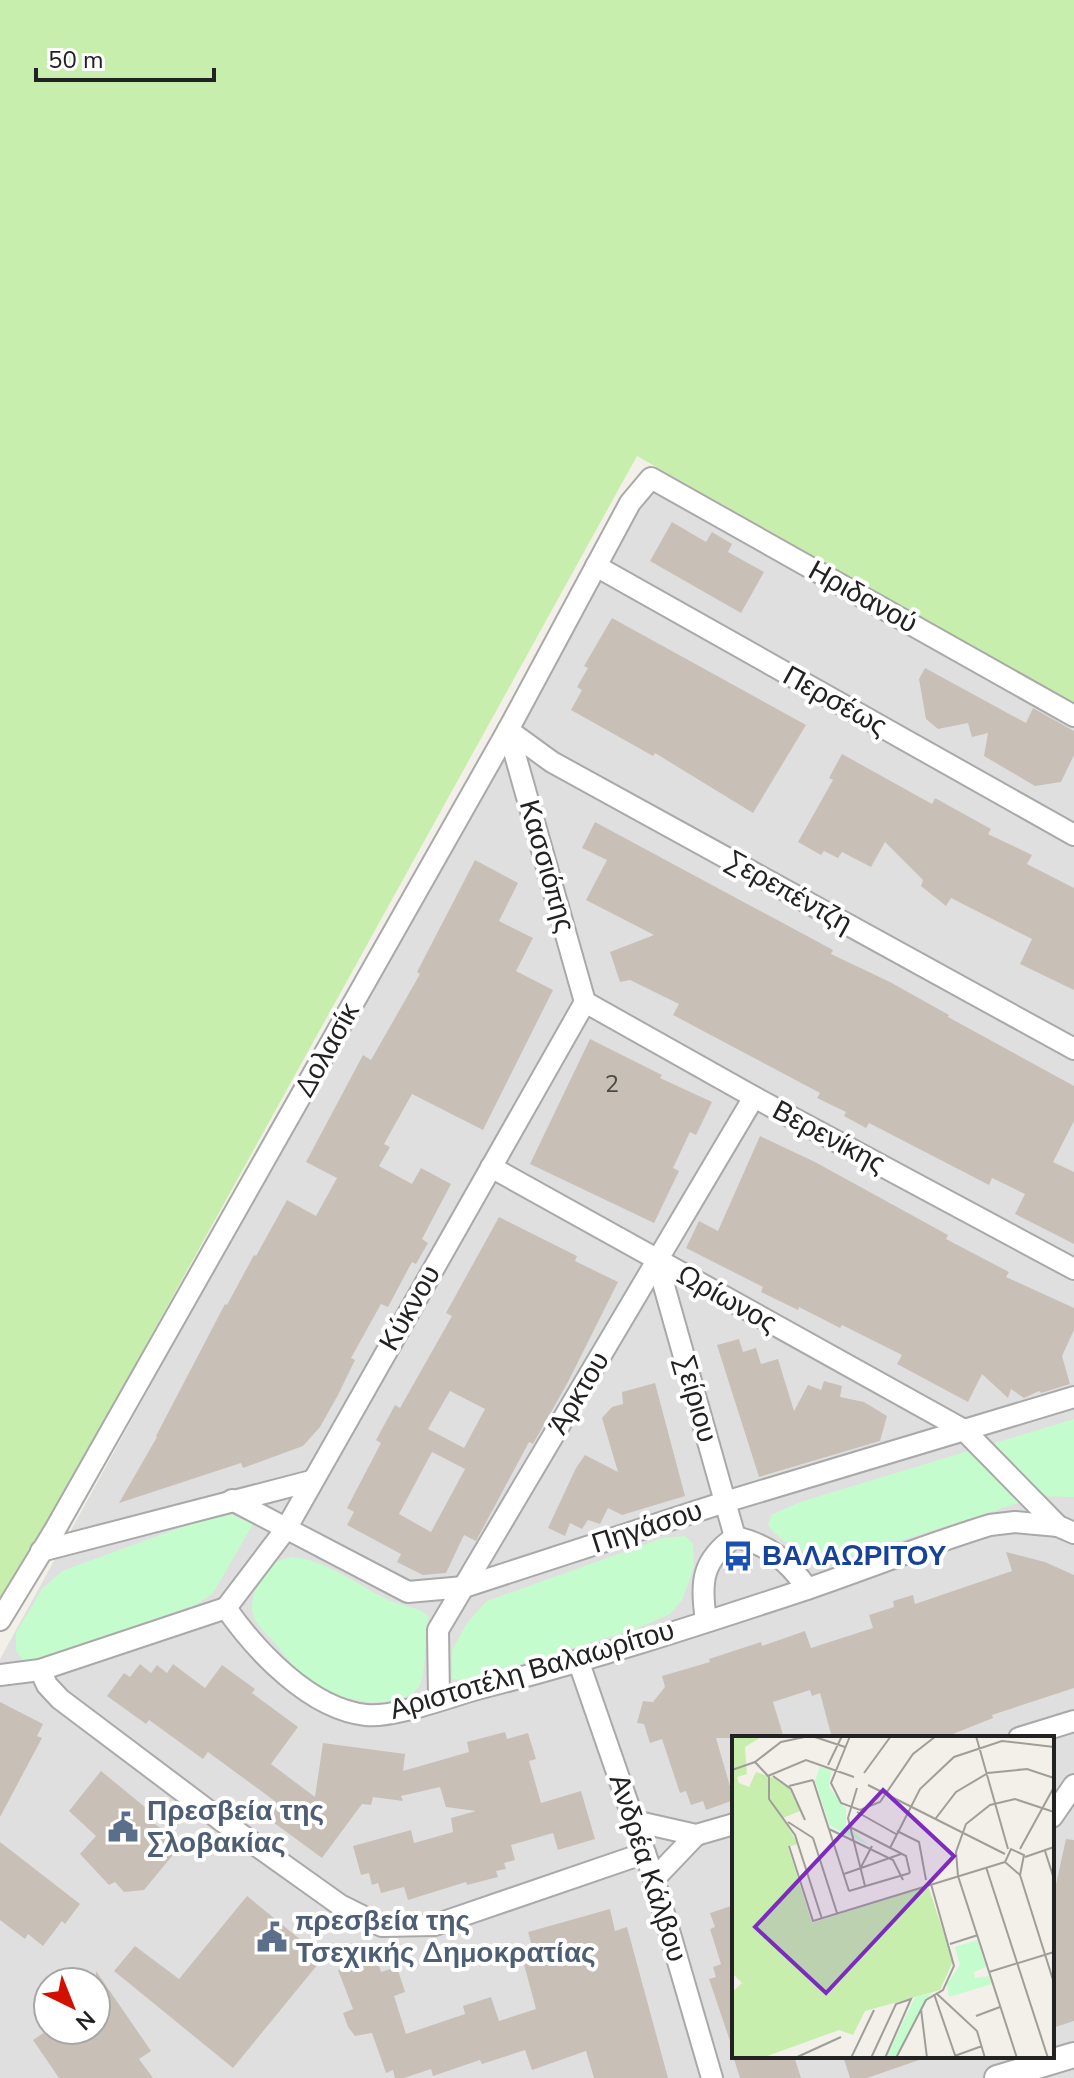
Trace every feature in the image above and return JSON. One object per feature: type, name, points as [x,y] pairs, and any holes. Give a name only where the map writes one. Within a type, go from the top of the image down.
[{"type":"street","name":"Δολασίκ","points":[[0,1620],[64,1514],[508,730],[630,503],[651,478]]},
{"type":"street","name":"Ηριδανού","points":[[651,478],[1074,716]]},
{"type":"street","name":"Περσέως","points":[[596,566],[1074,835]]},
{"type":"street","name":"Κασσιόπης","points":[[508,730],[585,1002]]},
{"type":"street","name":"Σερεπέντζη","points":[[508,730],[552,762],[1074,1049]]},
{"type":"street","name":"Βερενίκης","points":[[585,1002],[1074,1269]]},
{"type":"street","name":"Κύκνου","points":[[226,1608],[286,1529],[585,1002]]},
{"type":"street","name":"Άρκτου","points":[[439,1699],[438,1630],[754,1097]]},
{"type":"street","name":"Ωρίωνος","points":[[491,1167],[964,1430],[1066,1529]]},
{"type":"street","name":"Σείριου","points":[[657,1261],[735,1537]]},
{"type":"street","name":"Πηγάσου","points":[[232,1500],[408,1592],[464,1587],[725,1502],[1074,1397]]},
{"type":"street","points":[[41,1551],[311,1481]]},
{"type":"street","name":"Αριστοτέλη Βαλαωρίτου","points":[[226,1608],[247,1639],[307,1692],[328,1703],[366,1715],[389,1713],[706,1620],[990,1525],[1015,1522],[1066,1529]]},
{"type":"street","points":[[706,1620],[702,1592],[707,1570],[717,1550],[735,1537],[757,1541],[780,1556],[807,1588]]},
{"type":"street","points":[[0,1675],[40,1670],[226,1608]]},
{"type":"street","name":"Ανδρέα Κάλβου","points":[[578,1660],[654,1879],[712,2078]]},
{"type":"street","points":[[40,1670],[47,1685],[60,1699],[222,1821],[340,1905],[382,1926],[435,1925],[645,1853]]},
{"type":"street","points":[[1025,1736],[1074,1721]]},
{"type":"street","points":[[1054,1814],[1074,1785]]},
{"type":"street","points":[[634,1821],[696,1835],[732,1825]]},
{"type":"street","points":[[654,1879],[696,1835]]},
{"type":"street","points":[[997,2078],[1074,2055]]},
{"type":"shaded area","points":[[651,489],[1074,728],[1074,2078],[0,2078],[0,1659],[338,1045]]},
{"type":"green space","points":[[0,0],[1074,0],[1074,704],[637,456],[0,1609]]},
{"type":"green space","points":[[1074,1419],[1074,1497],[1040,1496],[840,1560],[821,1558],[800,1550],[768,1525],[771,1515],[800,1502]]},
{"type":"green space","points":[[230,1514],[253,1524],[213,1593],[197,1604],[46,1658],[25,1662],[16,1651],[16,1633],[42,1589],[62,1571],[204,1519]]},
{"type":"green space","points":[[685,1536],[693,1544],[694,1567],[682,1600],[670,1614],[638,1628],[492,1673],[463,1680],[452,1679],[452,1650],[467,1623],[487,1601],[663,1538]]},
{"type":"green space","points":[[292,1557],[330,1568],[389,1600],[429,1617],[423,1675],[417,1689],[394,1701],[350,1699],[323,1689],[297,1670],[259,1626],[252,1611],[256,1589],[266,1571],[274,1563]]},
{"type":"building","points":[[672,522],[706,542],[712,532],[732,544],[728,552],[764,572],[741,613],[650,561]]},
{"type":"building","points":[[612,618],[806,725],[753,813],[655,753],[653,756],[571,710],[582,690],[577,687],[588,668],[584,666]]},
{"type":"building","points":[[925,668],[1026,723],[1033,708],[1074,731],[1074,755],[1061,782],[1035,786],[984,756],[988,733],[972,737],[968,723],[938,729],[926,719],[919,679]]},
{"type":"building","points":[[842,754],[932,804],[935,798],[991,829],[988,834],[1032,855],[1027,864],[1074,888],[1074,990],[1020,964],[1032,939],[951,898],[946,906],[921,886],[923,880],[885,842],[871,867],[842,852],[838,858],[824,851],[821,855],[798,842],[833,780],[829,778]]},
{"type":"building","points":[[595,822],[833,950],[831,954],[890,982],[1074,1086],[1074,1121],[1053,1162],[1074,1172],[1074,1244],[1015,1214],[1025,1194],[992,1178],[989,1185],[869,1123],[866,1128],[844,1116],[846,1112],[817,1098],[820,1093],[673,1015],[679,1004],[630,980],[620,982],[610,952],[654,935],[586,900],[607,860],[582,848]]},
{"type":"building","points":[[475,860],[518,883],[499,921],[533,938],[516,971],[553,990],[483,1130],[412,1094],[384,1144],[390,1147],[379,1166],[412,1184],[421,1168],[451,1184],[422,1239],[428,1243],[416,1264],[412,1262],[388,1307],[381,1304],[351,1358],[355,1360],[338,1395],[320,1427],[303,1446],[243,1468],[241,1463],[119,1503],[157,1437],[225,1304],[287,1200],[316,1216],[337,1178],[306,1162],[363,1055],[371,1060],[420,974],[417,972]]},
{"type":"building","points":[[590,1039],[662,1075],[660,1078],[712,1102],[696,1135],[690,1132],[673,1168],[679,1171],[654,1223],[530,1164]]},
{"type":"building","points":[[760,1136],[815,1162],[948,1235],[946,1239],[1009,1272],[1006,1277],[1074,1308],[1074,1330],[1062,1356],[1070,1384],[1024,1398],[1011,1389],[1008,1398],[982,1374],[968,1402],[897,1364],[902,1355],[842,1325],[840,1328],[761,1292],[763,1287],[686,1248],[699,1221],[718,1231]]},
{"type":"building","points":[[499,1217],[577,1256],[575,1261],[618,1282],[568,1382],[533,1444],[529,1442],[476,1541],[464,1535],[446,1573],[423,1575],[397,1562],[401,1554],[347,1525],[354,1512],[347,1508],[381,1443],[376,1440],[395,1405],[400,1408],[452,1316],[446,1313]],"holes":[[[450,1391],[485,1409],[464,1448],[428,1429]],[[432,1452],[465,1469],[431,1532],[399,1514]]]},
{"type":"building","points":[[739,1339],[743,1352],[756,1348],[761,1364],[778,1359],[794,1411],[808,1385],[821,1390],[824,1381],[842,1386],[840,1397],[864,1402],[887,1416],[880,1441],[759,1477],[717,1345]]},
{"type":"building","points":[[655,1383],[685,1496],[622,1515],[608,1508],[600,1524],[588,1520],[582,1529],[570,1523],[565,1536],[548,1528],[585,1455],[618,1472],[602,1418],[612,1407],[623,1404],[622,1392]]},
{"type":"building","points":[[1006,1552],[1045,1562],[1074,1575],[1074,1688],[992,1715],[993,1718],[948,1736],[831,1736],[820,1693],[812,1696],[810,1690],[773,1702],[783,1736],[716,1738],[732,1801],[706,1810],[703,1801],[691,1805],[686,1791],[680,1793],[662,1739],[650,1743],[644,1724],[637,1723],[643,1701],[653,1702],[665,1687],[662,1676],[761,1642],[762,1646],[805,1631],[811,1648],[873,1628],[869,1615],[894,1607],[893,1601],[913,1595],[915,1604],[1012,1571]]},
{"type":"building","points":[[140,1664],[151,1673],[157,1665],[167,1673],[173,1664],[205,1688],[222,1665],[255,1689],[252,1693],[298,1727],[271,1764],[315,1797],[323,1743],[405,1754],[403,1771],[469,1752],[467,1742],[505,1732],[507,1739],[528,1733],[536,1759],[529,1761],[541,1803],[581,1791],[595,1839],[558,1850],[553,1833],[511,1845],[515,1860],[504,1863],[506,1869],[496,1871],[498,1877],[467,1885],[466,1882],[408,1900],[404,1887],[381,1893],[378,1883],[372,1885],[369,1873],[361,1875],[353,1846],[411,1830],[414,1843],[453,1832],[451,1818],[476,1811],[446,1807],[440,1787],[401,1796],[403,1801],[373,1797],[371,1805],[362,1804],[322,1858],[266,1817],[276,1802],[208,1752],[203,1759],[149,1720],[146,1724],[107,1696],[124,1673],[130,1677]]},
{"type":"building","points":[[0,1702],[43,1724],[37,1736],[42,1738],[0,1817]]},
{"type":"building","name":"Πρεσβεία της Σλοβακίας","points":[[101,1771],[151,1812],[148,1819],[182,1844],[144,1890],[124,1892],[115,1882],[109,1885],[80,1854],[96,1836],[69,1811]]},
{"type":"building","points":[[1066,1839],[1074,1840],[1074,2021],[1054,2027],[1054,1889]]},
{"type":"building","points":[[0,1842],[80,1904],[43,1946],[28,1934],[25,1939],[0,1920]]},
{"type":"building","points":[[247,1896],[323,1958],[233,2068],[114,1971],[135,1946],[179,1979]]},
{"type":"building","points":[[732,1906],[731,2044],[709,1979],[716,1977],[713,1967],[721,1964],[710,1929],[715,1927],[710,1913]]},
{"type":"building","points":[[610,1909],[615,1931],[627,1927],[668,2078],[594,2078],[586,2051],[532,2070],[525,2050],[482,2064],[480,2060],[433,2076],[431,2069],[395,2078],[393,2070],[386,2073],[372,2033],[355,2036],[348,2027],[343,2013],[353,2009],[338,1970],[376,1957],[381,1972],[397,1967],[405,1992],[394,1996],[406,2034],[465,2014],[463,2006],[491,1997],[499,2021],[536,2009],[522,1957],[534,1954],[528,1932]]},
{"type":"building","points":[[112,1994],[151,2051],[139,2059],[153,2078],[59,2078],[37,2046],[112,2046]]},
{"type":"building","points":[[734,2058],[795,2058],[801,2078],[740,2078]]},
{"type":"building","points":[[844,2058],[922,2058],[867,2078],[850,2078]]},
{"type":"place","name":"ΒΑΛΑΩΡΙΤΟΥ","points":[[738,1556]]},
{"type":"place","name":"Πρεσβεία της Σλοβακίας","points":[[123,1827]]},
{"type":"place","name":"πρεσβεία της Τσεχικής Δημοκρατίας","points":[[272,1937]]}]
